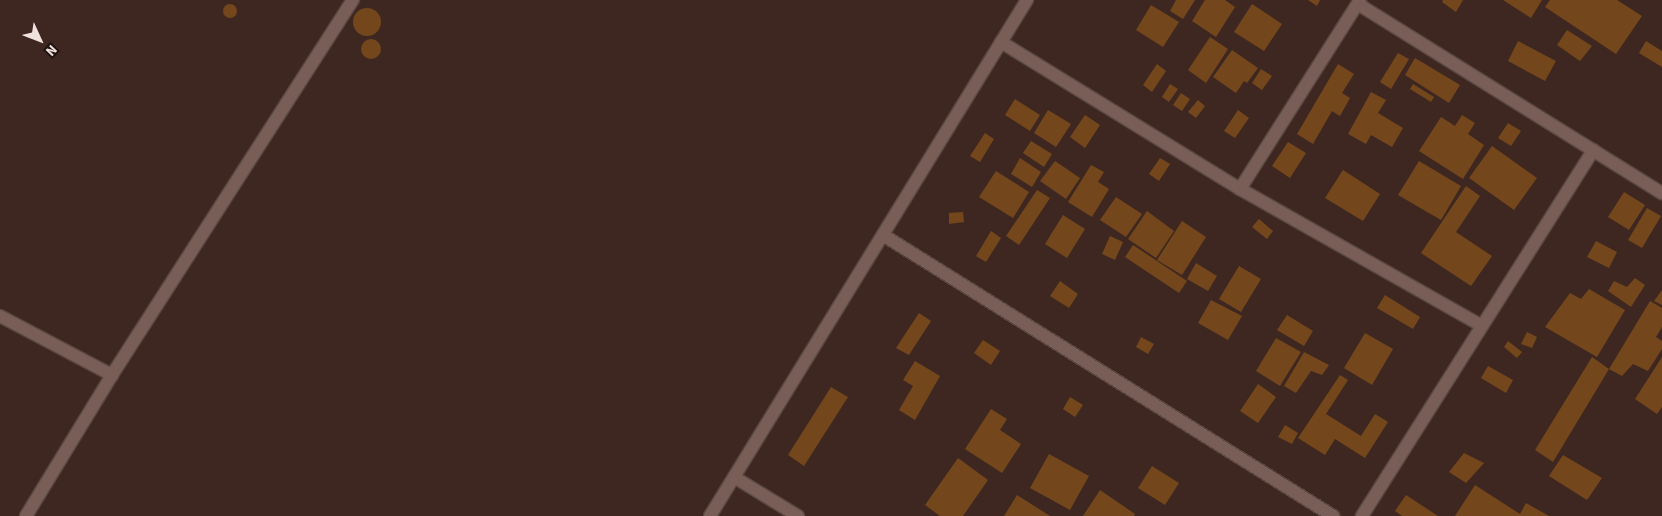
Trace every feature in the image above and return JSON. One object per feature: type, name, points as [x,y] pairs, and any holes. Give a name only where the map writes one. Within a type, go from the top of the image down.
[{"type":"street","points":[[26,516],[112,375],[353,0]]},
{"type":"street","points":[[710,516],[1027,0]]},
{"type":"street","points":[[1240,190],[1359,2],[1662,193]]},
{"type":"street","points":[[1001,42],[1240,190],[1482,326]]},
{"type":"street","points":[[1362,516],[1593,150]]},
{"type":"street","points":[[883,235],[1333,516]]},
{"type":"street","points":[[0,316],[112,375]]},
{"type":"street","points":[[734,477],[798,516]]},
{"type":"building","points":[[1176,0],[1195,0],[1183,19],[1170,11]]},
{"type":"building","points":[[1205,0],[1225,0],[1235,7],[1216,37],[1192,21]]},
{"type":"building","points":[[1308,0],[1320,0],[1317,6]]},
{"type":"building","points":[[1443,0],[1463,0],[1456,12],[1442,2]]},
{"type":"building","points":[[1503,0],[1542,0],[1531,18]]},
{"type":"building","points":[[1550,0],[1617,0],[1642,16],[1616,54],[1545,7]]},
{"type":"building","points":[[227,4],[233,4],[237,11],[233,18],[227,18],[223,14],[223,8]]},
{"type":"building","points":[[1252,4],[1282,24],[1264,51],[1234,32]]},
{"type":"building","points":[[1151,5],[1179,22],[1163,47],[1136,30]]},
{"type":"building","points":[[367,8],[377,12],[381,22],[377,32],[367,36],[357,32],[353,22],[357,12]]},
{"type":"building","points":[[1567,30],[1592,46],[1580,61],[1557,45]]},
{"type":"building","points":[[1210,37],[1228,49],[1206,83],[1188,70]]},
{"type":"building","points":[[367,39],[375,39],[381,45],[381,53],[375,59],[367,59],[361,53],[361,45]]},
{"type":"building","points":[[1518,41],[1556,61],[1545,81],[1508,61]]},
{"type":"building","points":[[1646,41],[1662,51],[1662,67],[1639,53]]},
{"type":"building","points":[[1232,50],[1258,68],[1247,83],[1244,81],[1236,93],[1213,77]]},
{"type":"building","points":[[1398,53],[1409,59],[1391,89],[1380,82]]},
{"type":"building","points":[[1415,58],[1460,85],[1449,103],[1405,75]]},
{"type":"building","points":[[1157,64],[1166,71],[1152,92],[1143,85]]},
{"type":"building","points":[[1338,64],[1354,74],[1342,93],[1350,98],[1340,116],[1332,111],[1313,144],[1297,134]]},
{"type":"building","points":[[1261,69],[1272,76],[1262,90],[1252,83]]},
{"type":"building","points":[[1170,84],[1178,89],[1169,102],[1162,97]]},
{"type":"building","points":[[1413,84],[1434,97],[1431,102],[1410,89]]},
{"type":"building","points":[[1371,92],[1386,100],[1378,113],[1403,128],[1392,147],[1371,135],[1366,144],[1348,134]]},
{"type":"building","points":[[1181,93],[1190,99],[1182,111],[1173,105]]},
{"type":"building","points":[[1015,99],[1040,115],[1030,131],[1005,115]]},
{"type":"building","points":[[1198,100],[1205,106],[1196,118],[1188,112]]},
{"type":"building","points":[[1048,110],[1071,124],[1056,147],[1034,133]]},
{"type":"building","points":[[1238,110],[1249,118],[1235,138],[1224,131]]},
{"type":"building","points":[[1085,115],[1100,125],[1085,148],[1070,137]]},
{"type":"building","points":[[1462,115],[1475,123],[1468,134],[1484,145],[1463,179],[1419,151],[1441,117],[1455,126]]},
{"type":"building","points":[[1508,123],[1521,131],[1511,146],[1498,138]]},
{"type":"building","points":[[985,133],[994,139],[980,162],[970,156]]},
{"type":"building","points":[[1031,141],[1052,154],[1044,167],[1023,153]]},
{"type":"building","points":[[1288,142],[1306,153],[1290,178],[1272,166]]},
{"type":"building","points":[[1492,146],[1537,178],[1514,210],[1469,178]]},
{"type":"building","points":[[1020,158],[1041,172],[1032,187],[1011,174]]},
{"type":"building","points":[[1160,158],[1170,164],[1159,181],[1149,174]]},
{"type":"building","points":[[1055,161],[1080,178],[1066,199],[1040,181]]},
{"type":"building","points":[[1419,161],[1461,186],[1441,220],[1398,195]]},
{"type":"building","points":[[1091,165],[1104,172],[1098,182],[1109,189],[1092,217],[1068,202]]},
{"type":"building","points":[[1343,170],[1380,194],[1363,221],[1325,198]]},
{"type":"building","points":[[996,171],[1029,192],[1013,218],[979,197]]},
{"type":"building","points":[[1466,186],[1480,196],[1456,232],[1492,256],[1471,286],[1421,253]]},
{"type":"building","points":[[1037,190],[1050,198],[1019,245],[1006,236]]},
{"type":"building","points":[[1624,192],[1645,205],[1629,230],[1608,217]]},
{"type":"building","points":[[1116,197],[1142,214],[1126,237],[1100,220]]},
{"type":"building","points":[[1647,208],[1661,216],[1642,248],[1628,240]]},
{"type":"building","points":[[1147,211],[1174,231],[1156,258],[1128,239]]},
{"type":"building","points":[[963,212],[964,222],[949,224],[949,213]]},
{"type":"building","points":[[1063,215],[1085,229],[1067,258],[1045,244]]},
{"type":"building","points":[[1259,219],[1273,231],[1267,239],[1252,227]]},
{"type":"building","points":[[1182,221],[1206,237],[1182,275],[1157,260]]},
{"type":"building","points":[[991,231],[1001,238],[986,262],[976,256]]},
{"type":"building","points":[[1110,236],[1123,242],[1115,260],[1102,254]]},
{"type":"building","points":[[1596,241],[1617,252],[1609,268],[1587,257]]},
{"type":"building","points":[[1133,245],[1187,281],[1179,293],[1125,257]]},
{"type":"building","points":[[1196,263],[1217,276],[1208,291],[1187,279]]},
{"type":"building","points":[[1239,266],[1261,279],[1241,312],[1219,299]]},
{"type":"building","points":[[1635,278],[1645,285],[1631,307],[1608,291],[1614,281],[1627,287]]},
{"type":"building","points":[[1060,281],[1078,294],[1069,308],[1050,296]]},
{"type":"building","points":[[1589,289],[1625,310],[1597,357],[1545,327],[1570,293],[1581,299]]},
{"type":"building","points":[[1662,290],[1662,305],[1654,301]]},
{"type":"building","points":[[1385,295],[1420,317],[1413,329],[1377,308]]},
{"type":"building","points":[[1211,300],[1242,316],[1228,340],[1198,323]]},
{"type":"building","points":[[1650,301],[1662,308],[1662,327],[1656,337],[1662,341],[1662,349],[1648,371],[1633,364],[1622,376],[1609,369]]},
{"type":"building","points":[[919,313],[931,321],[909,355],[896,348]]},
{"type":"building","points":[[1287,315],[1313,331],[1304,346],[1277,330]]},
{"type":"building","points":[[1527,332],[1537,337],[1532,348],[1521,344]]},
{"type":"building","points":[[1365,333],[1393,349],[1372,385],[1344,368]]},
{"type":"building","points":[[1141,337],[1154,344],[1148,354],[1136,347]]},
{"type":"building","points":[[1276,338],[1301,352],[1280,386],[1256,371]]},
{"type":"building","points":[[983,340],[1000,351],[991,365],[974,353]]},
{"type":"building","points":[[1508,341],[1522,352],[1517,358],[1504,347]]},
{"type":"building","points":[[1304,352],[1329,365],[1322,375],[1311,371],[1296,393],[1284,386]]},
{"type":"building","points":[[1592,357],[1609,369],[1553,462],[1535,450]]},
{"type":"building","points":[[1662,357],[1662,407],[1657,414],[1635,399]]},
{"type":"building","points":[[915,361],[940,376],[915,420],[899,410],[913,386],[903,380]]},
{"type":"building","points":[[1488,366],[1513,380],[1506,393],[1481,378]]},
{"type":"building","points":[[1340,375],[1348,380],[1326,414],[1361,436],[1375,414],[1388,422],[1365,458],[1335,439],[1325,455],[1298,438]]},
{"type":"building","points":[[1258,384],[1276,397],[1258,423],[1240,411]]},
{"type":"building","points":[[831,387],[848,397],[804,466],[788,455]]},
{"type":"building","points":[[1070,397],[1083,405],[1075,417],[1063,409]]},
{"type":"building","points":[[991,409],[1007,419],[1000,430],[1021,444],[1002,473],[965,449]]},
{"type":"building","points":[[1285,425],[1298,433],[1292,444],[1278,437]]},
{"type":"building","points":[[1464,453],[1484,463],[1466,483],[1449,472]]},
{"type":"building","points":[[1049,454],[1089,476],[1070,510],[1030,488]]},
{"type":"building","points":[[1563,455],[1602,478],[1587,500],[1549,476]]},
{"type":"building","points":[[958,458],[988,480],[963,516],[940,516],[925,505]]},
{"type":"building","points":[[1152,466],[1179,483],[1165,505],[1138,488]]},
{"type":"building","points":[[1475,485],[1520,514],[1526,503],[1549,516],[1455,516]]},
{"type":"building","points":[[1100,490],[1135,514],[1134,516],[1083,516]]},
{"type":"building","points":[[1017,495],[1050,516],[1004,516]]},
{"type":"building","points":[[1406,495],[1438,516],[1402,516],[1395,511]]}]
